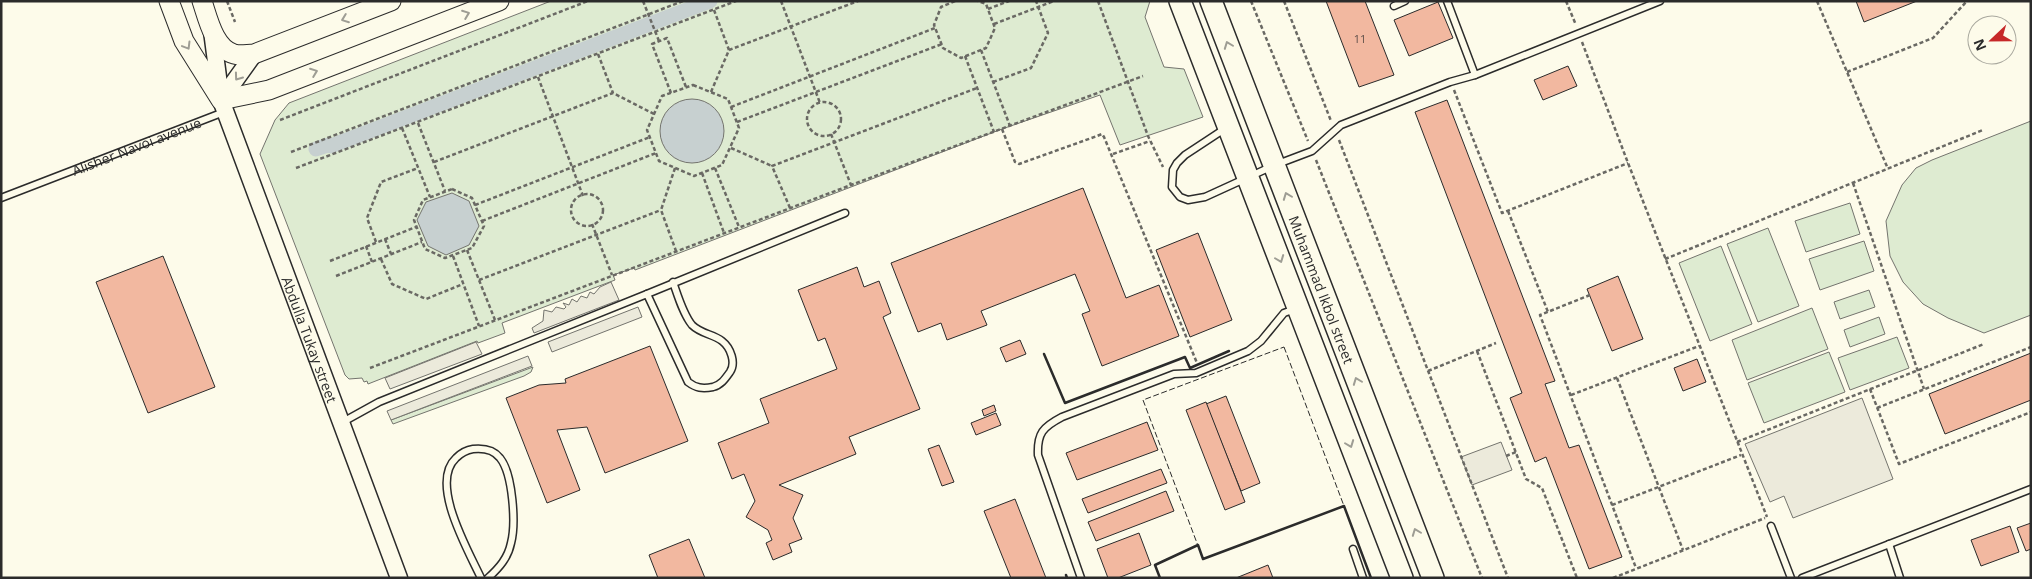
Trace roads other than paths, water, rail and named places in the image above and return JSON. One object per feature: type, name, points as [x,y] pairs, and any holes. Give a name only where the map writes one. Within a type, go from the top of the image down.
[{"type":"main road","points":[[169,1],[184,41],[223,106]]},
{"type":"main road","points":[[202,1],[212,31],[222,47],[235,55],[254,54],[390,1]]},
{"type":"main road","name":"Alisher Navoi avenue","points":[[223,106],[499,1]]},
{"type":"main road","name":"Muhammad Ikbol street","points":[[1180,1],[1402,578]]},
{"type":"main road","name":"Muhammad Ikbol street","points":[[1211,1],[1433,578]]},
{"type":"street","name":"Abdulla Tukay street","points":[[212,31],[223,106],[399,578]]},
{"type":"street","points":[[223,106],[254,54]]},
{"type":"lane","points":[[1394,6],[1405,1]]},
{"type":"lane","points":[[1447,1],[1475,75]]},
{"type":"lane","points":[[1228,126],[1185,155],[1177,163],[1173,170],[1172,187],[1180,196],[1188,200],[1206,197],[1275,165],[1312,151],[1341,125],[1450,82],[1475,75],[1660,1]]},
{"type":"lane","name":"Alisher Navoi avenue","points":[[1,198],[223,106]]},
{"type":"lane","points":[[341,423],[379,402],[845,213]]},
{"type":"lane","points":[[647,294],[688,382],[695,388],[704,389],[716,386],[725,380],[732,368],[733,360],[730,351],[723,342],[698,330],[690,323],[673,282]]},
{"type":"lane","points":[[1081,578],[1038,455],[1040,434],[1047,426],[1062,417],[1117,395],[1174,374],[1191,374],[1200,371],[1253,349],[1284,313],[1298,308]]},
{"type":"lane","points":[[480,578],[456,520],[446,485],[448,470],[452,461],[468,449],[479,448],[488,450],[500,457],[509,476],[511,495],[511,543],[505,559],[488,578]]},
{"type":"lane","points":[[1802,578],[2031,490]]},
{"type":"lane","points":[[1771,526],[1792,578]]},
{"type":"lane","points":[[1889,544],[1900,578]]},
{"type":"lane","points":[[1353,548],[1363,578]]},
{"type":"waterway","points":[[316,149],[328,145],[331,146],[710,1]]}]
